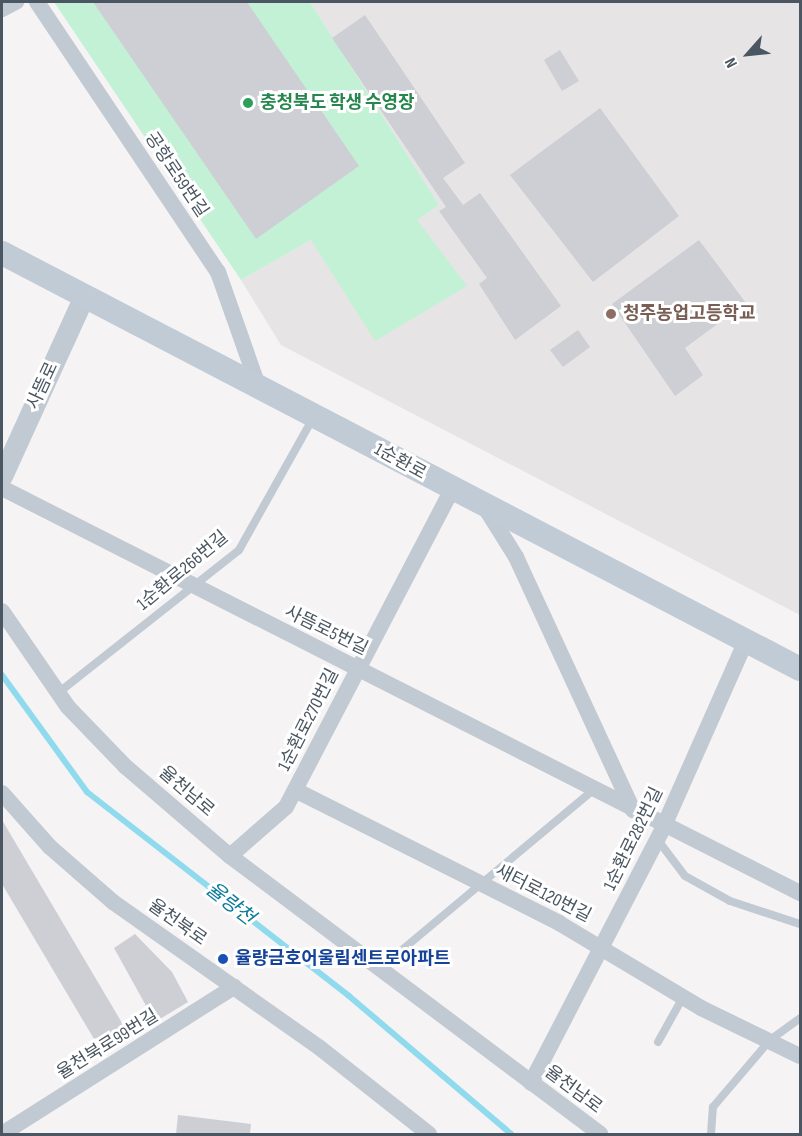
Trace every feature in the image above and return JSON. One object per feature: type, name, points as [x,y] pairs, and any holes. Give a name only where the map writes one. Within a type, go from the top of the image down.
[{"type":"main road","name":"1순환로","points":[[2,253],[257,383],[486,509],[801,669]]},
{"type":"street","points":[[2,9],[16,2]]},
{"type":"street","name":"공항로59번길","points":[[37,2],[218,272],[257,383]]},
{"type":"street","name":"사뜸로","points":[[2,476],[84,296]]},
{"type":"street","name":"사뜸로5번길","points":[[2,488],[193,588],[357,668],[633,810],[660,833],[801,893]]},
{"type":"street","name":"1순환로270번길","points":[[230,856],[286,807],[452,490]]},
{"type":"street","points":[[486,509],[516,557],[633,810]]},
{"type":"street","name":"율천남로","points":[[2,611],[58,693],[126,767],[230,856],[378,970],[600,1134]]},
{"type":"street","name":"1순환로282번길","points":[[531,1083],[660,833],[746,641]]},
{"type":"street","name":"새터로120번길","points":[[295,790],[601,946],[683,997],[801,1056]]},
{"type":"street","name":"율천북로","points":[[2,793],[50,847],[113,902],[234,987],[424,1133]]},
{"type":"street","name":"율천북로99번길","points":[[2,1134],[234,987]]},
{"type":"lane","name":"1순환로266번길","points":[[58,693],[239,550],[315,415]]},
{"type":"lane","points":[[378,970],[593,790]]},
{"type":"lane","name":"사뜸로5번길","points":[[660,833],[685,876],[730,900],[801,924]]},
{"type":"lane","points":[[658,1042],[683,997]]},
{"type":"lane","points":[[711,1134],[713,1107],[770,1040],[801,1018]]},
{"type":"shaded area","name":"청주농업고등학교","points":[[310,2],[800,2],[800,615],[281,345],[241,280],[311,240],[417,220],[439,205]]},
{"type":"green space","name":"충청북도 학생 수영장","points":[[54,2],[310,2],[439,205],[417,220],[467,286],[375,341],[311,240],[241,280]]},
{"type":"building","points":[[93,2],[247,2],[359,166],[256,239]]},
{"type":"building","points":[[365,15],[465,163],[443,178],[463,205],[480,193],[561,306],[515,340],[479,284],[487,278],[439,211],[446,207],[332,38]]},
{"type":"building","points":[[560,50],[579,81],[562,91],[544,60]]},
{"type":"building","points":[[600,108],[679,216],[593,282],[510,175]]},
{"type":"building","points":[[699,240],[746,303],[685,348],[703,375],[675,396],[612,304]]},
{"type":"building","points":[[578,330],[590,347],[563,367],[550,350]]},
{"type":"building","points":[[2,820],[128,1033],[100,1049],[2,884]]},
{"type":"building","points":[[135,934],[172,972],[188,1002],[155,1022],[114,948]]},
{"type":"building","points":[[178,1115],[251,1124],[250,1134],[176,1134]]},
{"type":"waterway","name":"율량천","points":[[2,675],[87,792],[349,996],[511,1134]]},
{"type":"place","name":"충청북도 학생 수영장","points":[[248,103]]},
{"type":"place","name":"청주농업고등학교","points":[[611,314]]},
{"type":"place","name":"율량금호어울림센트로아파트","points":[[223,959]]}]
